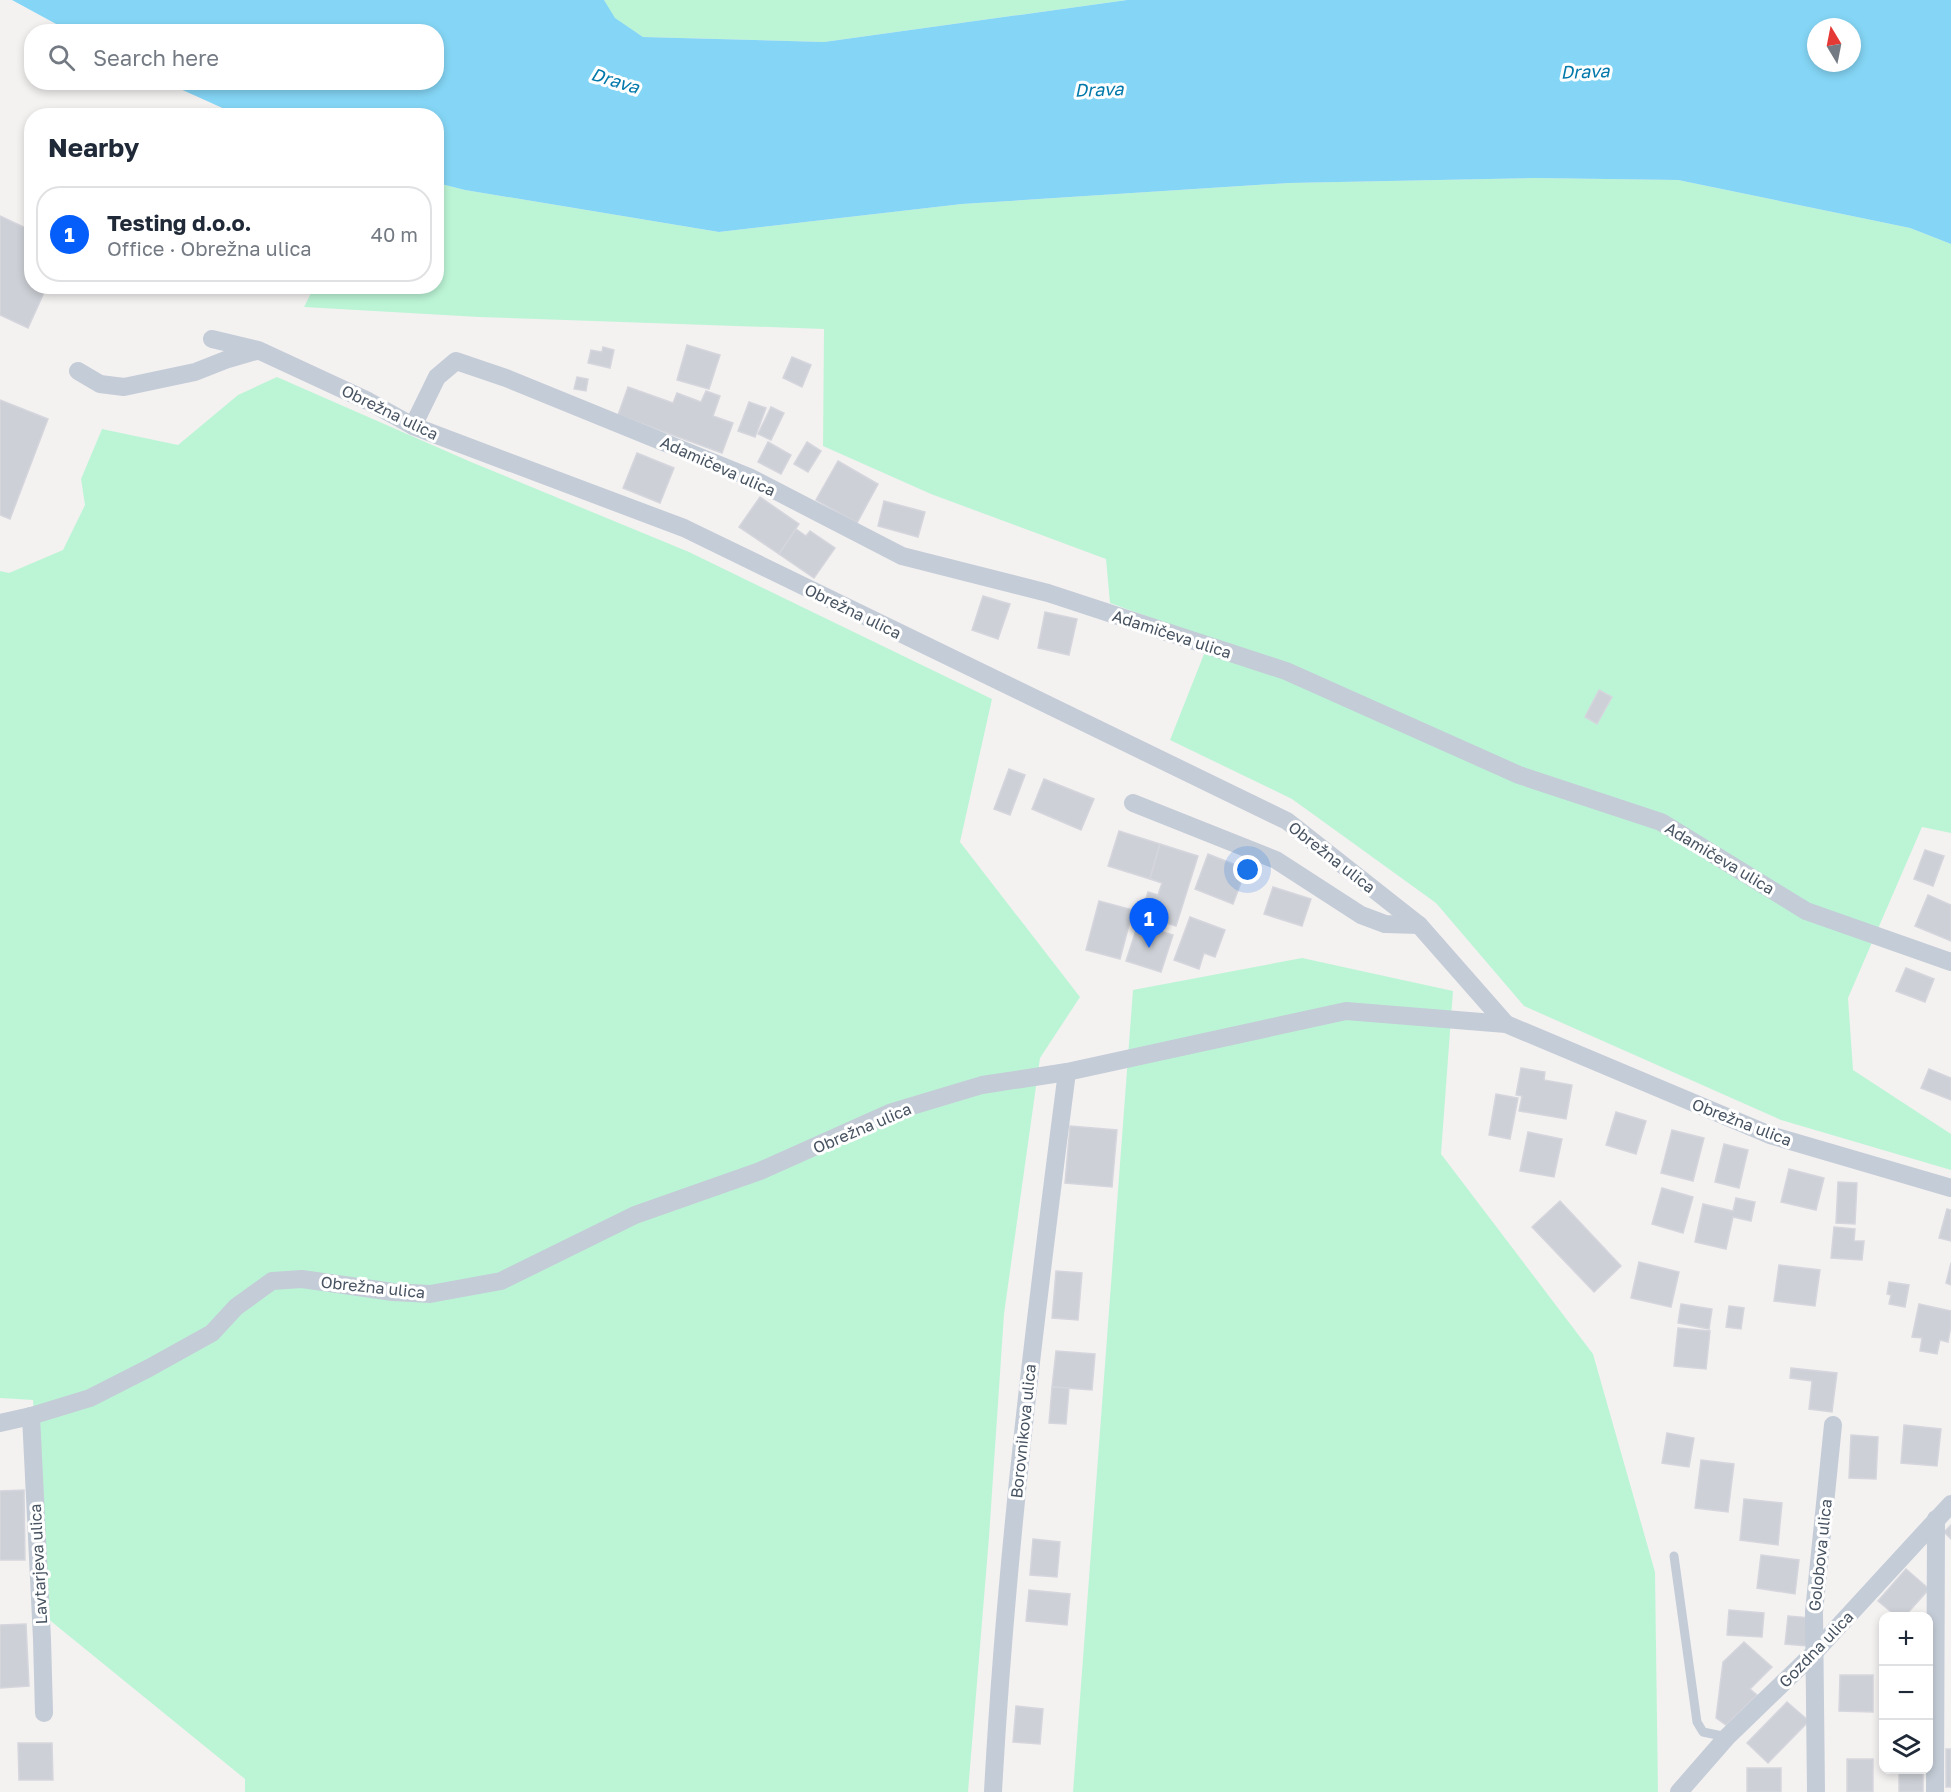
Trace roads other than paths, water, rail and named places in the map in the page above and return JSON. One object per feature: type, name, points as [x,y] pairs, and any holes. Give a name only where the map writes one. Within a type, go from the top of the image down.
[{"type":"street","name":"Obrežna ulica","points":[[212,339],[258,350],[368,401],[412,426],[684,528],[1287,821],[1419,925],[1506,1024]]},
{"type":"street","points":[[78,371],[100,384],[124,387],[195,372],[258,350]]},
{"type":"street","name":"Adamičeva ulica","points":[[412,426],[437,377],[456,361],[748,477],[902,556],[1048,593],[1286,671],[1519,775],[1661,822],[1806,911],[1951,962]]},
{"type":"street","name":"Obrežna ulica","points":[[1133,803],[1276,860],[1361,915],[1385,924],[1419,925]]},
{"type":"street","name":"Obrežna ulica","points":[[31,1416],[90,1398],[212,1333],[236,1307],[272,1281],[302,1279],[393,1292],[430,1294],[501,1281],[635,1215],[760,1171],[892,1112],[982,1085],[1067,1072],[1346,1011],[1506,1024],[1771,1136],[1951,1188]]},
{"type":"street","name":"Borovnikova ulica","points":[[993,1792],[1016,1492],[1045,1237],[1067,1072]]},
{"type":"street","points":[[0,1422],[31,1416]]},
{"type":"street","name":"Lavtarjeva ulica","points":[[31,1416],[44,1713]]},
{"type":"street","name":"Golobova ulica","points":[[1816,1792],[1814,1612],[1833,1425]]},
{"type":"street","name":"Gozdna ulica","points":[[1679,1792],[1727,1737],[1813,1654],[1951,1504]]},
{"type":"street","points":[[1935,1792],[1936,1519]]},
{"type":"lane","points":[[1674,1556],[1697,1722],[1703,1732],[1727,1737]]},
{"type":"water","name":"Drava","points":[[12,0],[604,0],[615,18],[643,37],[824,42],[1127,0],[1951,0],[1951,244],[1910,228],[1678,180],[1534,178],[1289,183],[962,204],[719,232],[444,185],[444,108],[222,108],[183,90],[444,90],[444,24],[56,24]]},
{"type":"place","name":"Testing d.o.o.","points":[[1149,948]]}]
